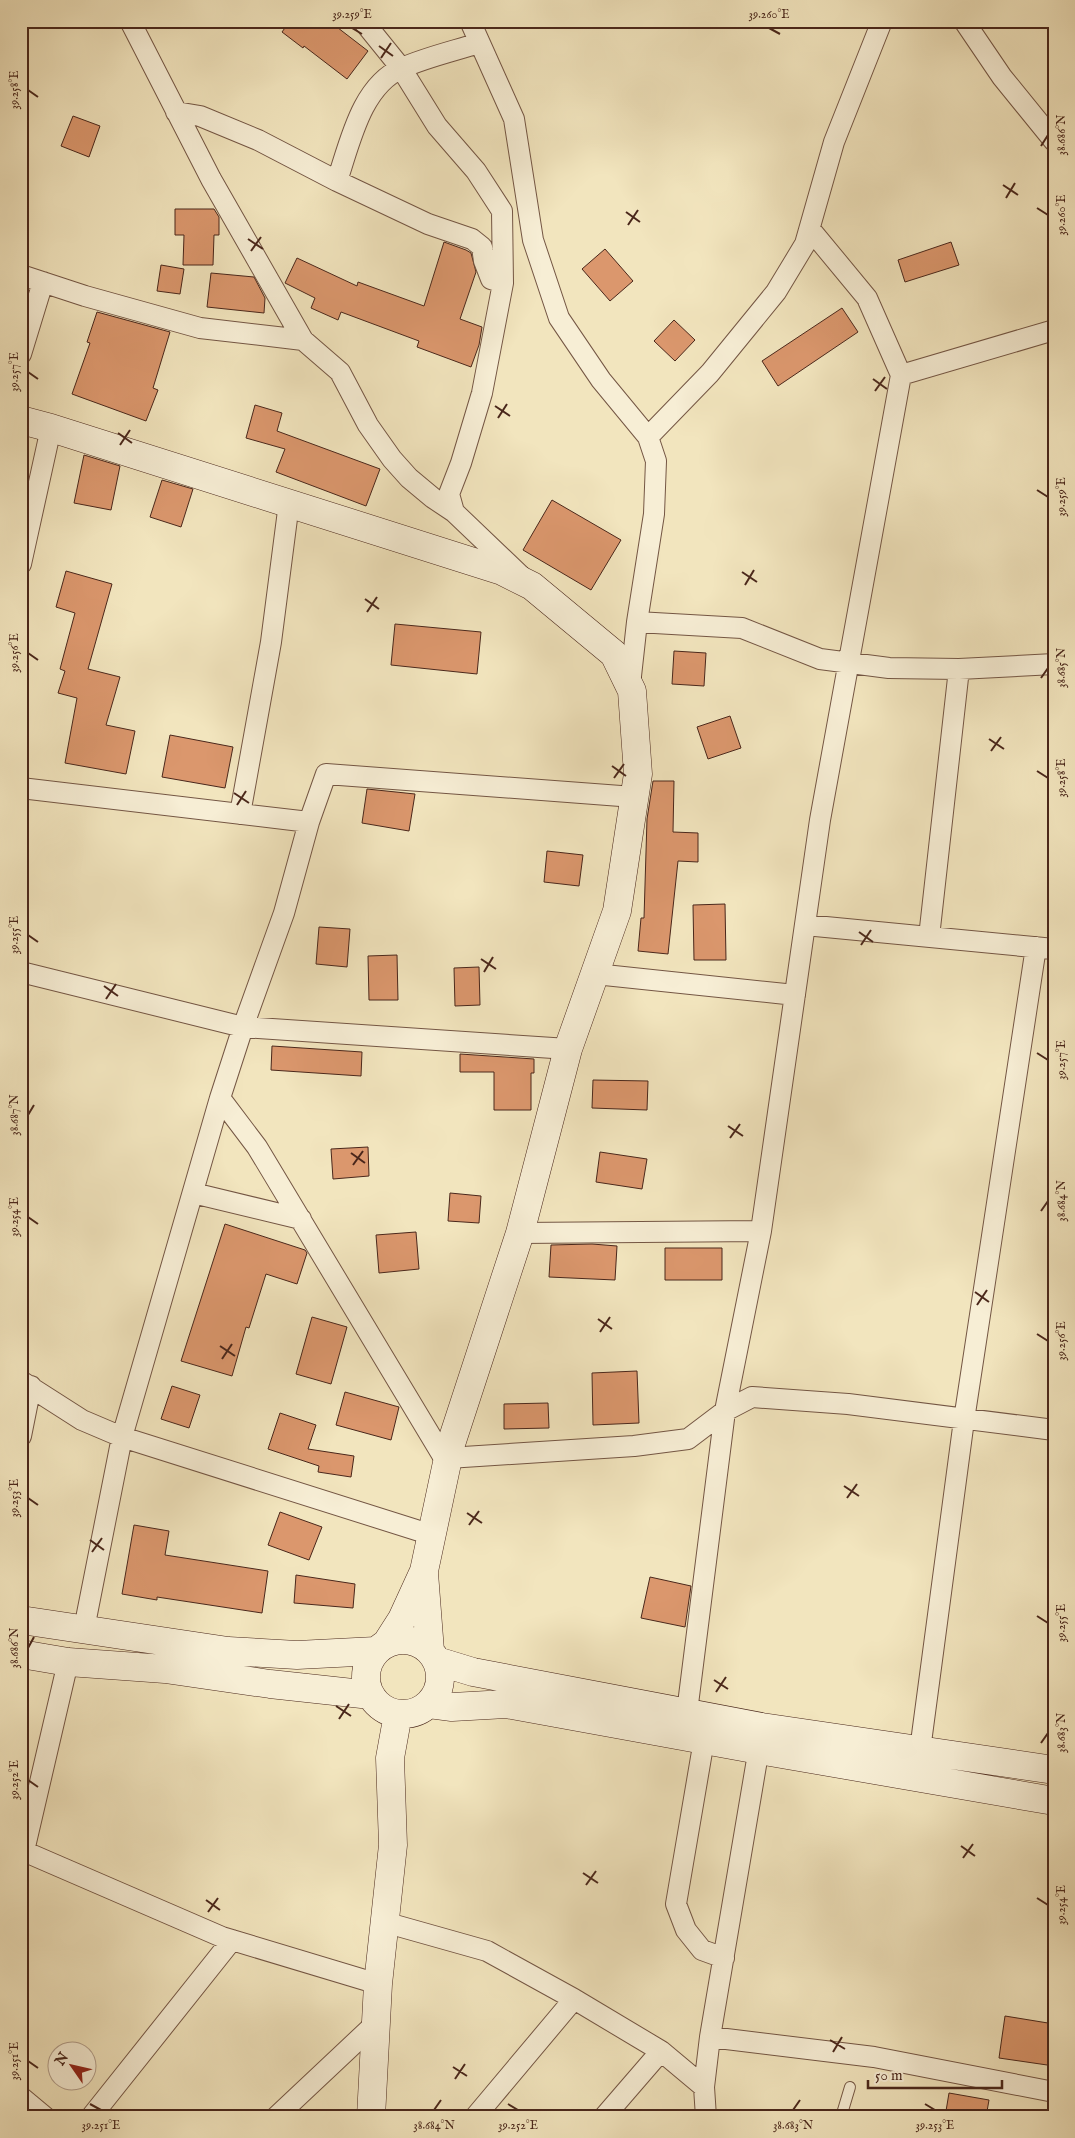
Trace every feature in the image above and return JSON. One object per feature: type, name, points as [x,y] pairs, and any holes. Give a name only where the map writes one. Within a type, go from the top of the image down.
[{"type":"street","points":[[130,21],[210,179],[303,340],[340,372],[368,425],[392,459],[409,478],[454,512],[532,586],[614,654],[632,691],[638,774],[617,911],[568,1049],[520,1233],[448,1460],[424,1571],[402,1619],[370,1660],[366,1672],[366,1684],[371,1695],[378,1704],[398,1714],[420,1710],[429,1704],[436,1694],[440,1683],[440,1672],[434,1656],[424,1571]]},
{"type":"street","points":[[363,21],[401,68],[437,126],[476,171],[502,211],[503,282],[482,393],[449,494],[454,512]]},
{"type":"street","points":[[470,21],[514,119],[533,240],[559,318],[601,380],[648,437],[656,461],[654,514],[637,622],[630,685]]},
{"type":"street","points":[[648,437],[710,372],[776,292],[805,244],[834,142],[882,21]]},
{"type":"street","points":[[964,21],[1002,77],[1054,141]]},
{"type":"street","points":[[337,181],[369,96],[382,81],[401,68],[479,43]]},
{"type":"street","points":[[176,112],[200,116],[250,137],[428,224],[472,239],[482,247],[484,261],[491,279],[503,282]]},
{"type":"street","points":[[686,1712],[725,1411],[761,1231],[820,820],[850,663],[882,471],[901,375],[867,298],[810,229]]},
{"type":"street","points":[[21,275],[200,328],[303,340]]},
{"type":"street","points":[[21,354],[43,282]]},
{"type":"street","points":[[901,375],[1054,330]]},
{"type":"street","points":[[21,420],[502,571],[532,586]]},
{"type":"street","points":[[21,564],[51,428]]},
{"type":"street","points":[[240,814],[270,642],[289,503]]},
{"type":"street","points":[[637,622],[742,628],[820,659],[889,668],[959,669],[1054,664]]},
{"type":"street","points":[[929,937],[959,669]]},
{"type":"street","points":[[84,1629],[122,1437],[220,1098],[284,913],[309,822],[326,774],[634,797]]},
{"type":"street","points":[[21,788],[309,822]]},
{"type":"street","points":[[805,926],[1045,948],[964,1420],[920,1750]]},
{"type":"street","points":[[21,972],[243,1027],[568,1049]]},
{"type":"street","points":[[594,974],[795,996]]},
{"type":"street","points":[[220,1098],[257,1147],[448,1460]]},
{"type":"street","points":[[193,1193],[301,1219]]},
{"type":"street","points":[[520,1233],[761,1231]]},
{"type":"street","points":[[21,1436],[26,1384],[82,1420],[122,1437],[432,1535]]},
{"type":"street","points":[[448,1460],[634,1446],[688,1439],[725,1411],[752,1396],[848,1404],[1054,1430]]},
{"type":"street","points":[[21,1620],[228,1651],[297,1654],[381,1647],[397,1640],[410,1640],[421,1643],[434,1656],[473,1672],[686,1712],[761,1738],[1054,1800]]},
{"type":"street","points":[[21,1654],[68,1662],[165,1669],[270,1684],[371,1695]]},
{"type":"street","points":[[68,1662],[22,1852],[232,1940],[378,1984]]},
{"type":"street","points":[[429,1704],[452,1707],[506,1704],[704,1740],[761,1738],[920,1750],[1054,1770]]},
{"type":"street","points":[[371,2117],[378,1984],[393,1845],[390,1758],[398,1714]]},
{"type":"street","points":[[706,2117],[704,2087],[710,2037],[761,1738]]},
{"type":"street","points":[[704,1740],[676,1904],[686,1930],[702,1950],[724,1958]]},
{"type":"street","points":[[384,1922],[487,1951],[574,1999],[661,2051],[704,2087]]},
{"type":"street","points":[[92,2117],[232,1940]]},
{"type":"street","points":[[475,2117],[574,1999]]},
{"type":"street","points":[[276,2117],[377,2022]]},
{"type":"street","points":[[710,2037],[874,2057],[1054,2092]]},
{"type":"street","points":[[604,2117],[661,2051]]},
{"type":"street","points":[[21,2097],[44,2117]]},
{"type":"lane","points":[[841,2117],[850,2087]]},
{"type":"building","points":[[290,21],[329,21],[368,51],[347,79],[304,46],[303,48],[282,32]]},
{"type":"building","points":[[73,116],[100,126],[89,157],[61,146]]},
{"type":"building","points":[[175,209],[214,209],[219,217],[219,235],[214,235],[213,265],[183,265],[184,235],[175,235]]},
{"type":"building","points":[[444,242],[471,253],[476,272],[460,319],[482,327],[479,345],[471,367],[417,347],[419,341],[341,312],[338,320],[311,308],[315,298],[285,283],[297,258],[357,286],[358,282],[424,306]]},
{"type":"building","points":[[951,242],[959,265],[905,282],[898,260]]},
{"type":"building","points":[[605,249],[633,281],[610,301],[582,269]]},
{"type":"building","points":[[161,265],[184,269],[180,294],[157,291]]},
{"type":"building","points":[[211,273],[254,277],[265,298],[264,313],[207,307]]},
{"type":"building","points":[[842,308],[858,332],[778,386],[762,361]]},
{"type":"building","points":[[97,312],[170,332],[153,388],[158,390],[146,421],[72,394],[90,343],[87,342]]},
{"type":"building","points":[[674,320],[695,340],[675,361],[654,341]]},
{"type":"building","points":[[255,405],[282,413],[277,431],[380,469],[366,506],[276,472],[285,449],[246,438]]},
{"type":"building","points":[[84,455],[120,466],[111,510],[74,503]]},
{"type":"building","points":[[162,480],[193,489],[181,527],[150,517]]},
{"type":"building","points":[[552,500],[621,540],[591,590],[523,550]]},
{"type":"building","points":[[66,571],[112,584],[88,669],[120,677],[106,725],[135,731],[126,774],[65,763],[77,698],[58,693],[65,671],[60,669],[75,613],[56,607]]},
{"type":"building","points":[[395,624],[481,632],[477,674],[391,665]]},
{"type":"building","points":[[674,651],[706,653],[704,686],[672,684]]},
{"type":"building","points":[[730,716],[741,748],[708,759],[697,727]]},
{"type":"building","points":[[170,735],[233,747],[225,788],[162,777]]},
{"type":"building","points":[[653,781],[674,781],[673,832],[698,833],[698,862],[678,861],[668,954],[638,951],[641,918],[644,918],[647,819]]},
{"type":"building","points":[[367,789],[415,794],[409,831],[362,823]]},
{"type":"building","points":[[547,851],[583,855],[579,886],[544,882]]},
{"type":"building","points":[[725,904],[726,960],[694,960],[693,905]]},
{"type":"building","points":[[319,927],[350,929],[347,967],[316,964]]},
{"type":"building","points":[[397,955],[398,1000],[369,1000],[368,956]]},
{"type":"building","points":[[479,967],[480,1005],[455,1006],[454,968]]},
{"type":"building","points":[[272,1046],[362,1052],[361,1076],[271,1070]]},
{"type":"building","points":[[460,1054],[534,1059],[534,1073],[531,1073],[531,1110],[494,1110],[494,1072],[460,1072]]},
{"type":"building","points":[[593,1080],[648,1081],[647,1110],[592,1108]]},
{"type":"building","points":[[368,1147],[369,1176],[333,1179],[331,1149]]},
{"type":"building","points":[[600,1152],[647,1159],[642,1189],[596,1182]]},
{"type":"building","points":[[450,1193],[481,1196],[479,1223],[448,1221]]},
{"type":"building","points":[[225,1224],[305,1250],[307,1253],[297,1284],[266,1274],[249,1328],[246,1327],[232,1376],[181,1361]]},
{"type":"building","points":[[416,1232],[419,1269],[379,1273],[376,1235]]},
{"type":"building","points":[[592,1244],[617,1246],[615,1280],[549,1277],[551,1245]]},
{"type":"building","points":[[665,1248],[722,1248],[722,1280],[665,1280]]},
{"type":"building","points":[[312,1317],[347,1327],[331,1384],[296,1374]]},
{"type":"building","points":[[637,1371],[639,1423],[593,1425],[592,1373]]},
{"type":"building","points":[[172,1386],[200,1395],[189,1428],[161,1419]]},
{"type":"building","points":[[345,1392],[399,1407],[391,1440],[336,1425]]},
{"type":"building","points":[[548,1403],[549,1428],[504,1429],[504,1404]]},
{"type":"building","points":[[280,1413],[316,1425],[308,1449],[354,1456],[351,1477],[318,1472],[319,1466],[268,1449]]},
{"type":"building","points":[[280,1512],[322,1527],[309,1560],[268,1545]]},
{"type":"building","points":[[134,1525],[169,1531],[165,1555],[268,1571],[262,1613],[157,1597],[157,1600],[122,1594]]},
{"type":"building","points":[[296,1575],[355,1584],[353,1608],[294,1603]]},
{"type":"building","points":[[650,1577],[691,1586],[685,1627],[641,1618]]},
{"type":"building","points":[[1005,2016],[1054,2024],[1054,2066],[999,2058]]},
{"type":"building","points":[[949,2093],[989,2100],[986,2117],[945,2117]]}]
